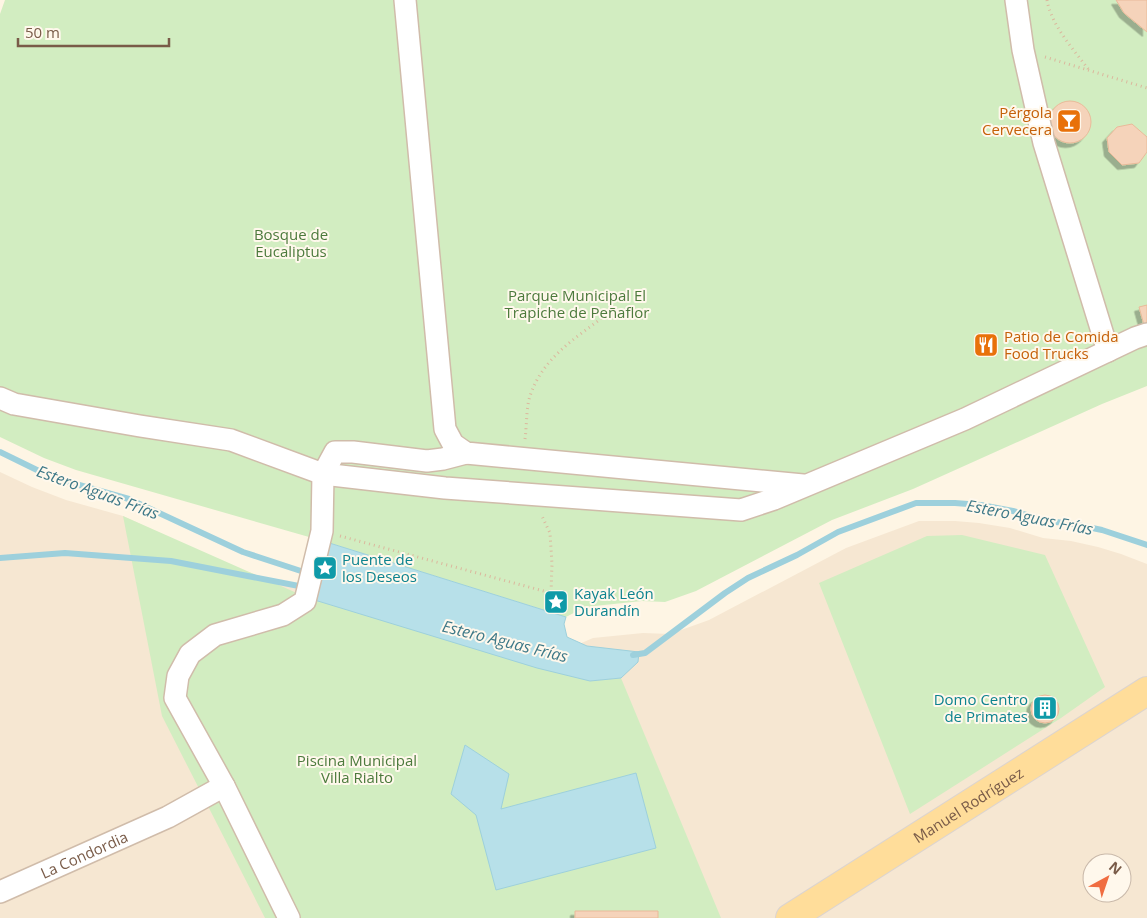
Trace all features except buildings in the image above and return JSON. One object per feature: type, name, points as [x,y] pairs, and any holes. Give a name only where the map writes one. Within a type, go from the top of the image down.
[{"type":"main road","name":"Manuel Rodríguez","points":[[790,918],[1147,691]]},
{"type":"street","points":[[406,0],[445,429],[453,444],[466,453]]},
{"type":"street","points":[[1016,0],[1023,50],[1044,143],[1108,351]]},
{"type":"street","points":[[0,398],[14,404],[231,440],[323,474],[445,488],[740,510],[774,499],[965,419],[1147,334]]},
{"type":"street","points":[[290,918],[224,786],[175,698],[178,676],[190,654],[215,635],[283,615],[305,601],[322,531],[323,474],[335,452],[353,452],[427,461],[466,453],[806,486]]},
{"type":"street","name":"La Condordia","points":[[0,892],[168,817],[224,786]]},
{"type":"path","points":[[1047,0],[1048,6],[1062,34],[1090,70]]},
{"type":"path","points":[[1023,50],[1147,88]]},
{"type":"path","points":[[524,458],[529,397],[542,370],[560,350],[606,315]]},
{"type":"path","points":[[322,531],[551,593],[550,532],[532,494]]},
{"type":"shaded area","points":[[0,472],[66,500],[123,516],[236,568],[294,587],[369,618],[512,661],[570,648],[593,638],[643,633],[670,634],[709,620],[846,548],[919,521],[955,521],[1010,528],[1043,538],[1071,541],[1098,547],[1147,564],[1147,918],[0,918]]},
{"type":"green space","name":"Parque Municipal El Trapiche de Peñaflor","points":[[5,0],[1147,0],[1147,386],[1102,404],[913,489],[832,520],[696,591],[665,602],[642,601],[585,607],[566,617],[323,541],[76,470],[44,458],[0,437],[0,14]]},
{"type":"green space","name":"Piscina Municipal Villa Rialto","points":[[123,516],[308,598],[590,681],[621,678],[721,918],[265,918],[162,716]]},
{"type":"green space","points":[[962,535],[1045,555],[1105,687],[1061,718],[910,814],[819,583],[927,536]]},
{"type":"water","points":[[323,541],[566,617],[564,624],[567,637],[587,646],[639,652],[638,662],[621,678],[590,681],[537,668],[308,598]]},
{"type":"water","points":[[465,745],[509,774],[501,809],[636,773],[656,848],[496,890],[476,815],[451,794]]},
{"type":"waterway","name":"Estero Aguas Frías","points":[[0,452],[39,471],[72,483],[129,499],[243,552],[307,573]]},
{"type":"waterway","name":"Estero Aguas Frías","points":[[633,655],[645,653],[748,578],[797,555],[838,532],[916,503],[981,505],[1013,511],[1047,521],[1102,530],[1147,545]]},
{"type":"waterway","points":[[0,558],[65,553],[171,561],[304,587]]},
{"type":"place","name":"Pérgola Cervecera","points":[[1069,121]]},
{"type":"place","name":"Patio de Comida Food Trucks","points":[[986,345]]},
{"type":"place","name":"Puente de los Deseos","points":[[325,568]]},
{"type":"place","name":"Kayak León Durandín","points":[[556,602]]},
{"type":"place","name":"Domo Centro de Primates","points":[[1045,708]]},
{"type":"park label","name":"Bosque de Eucaliptus","points":[[291,242]]}]
